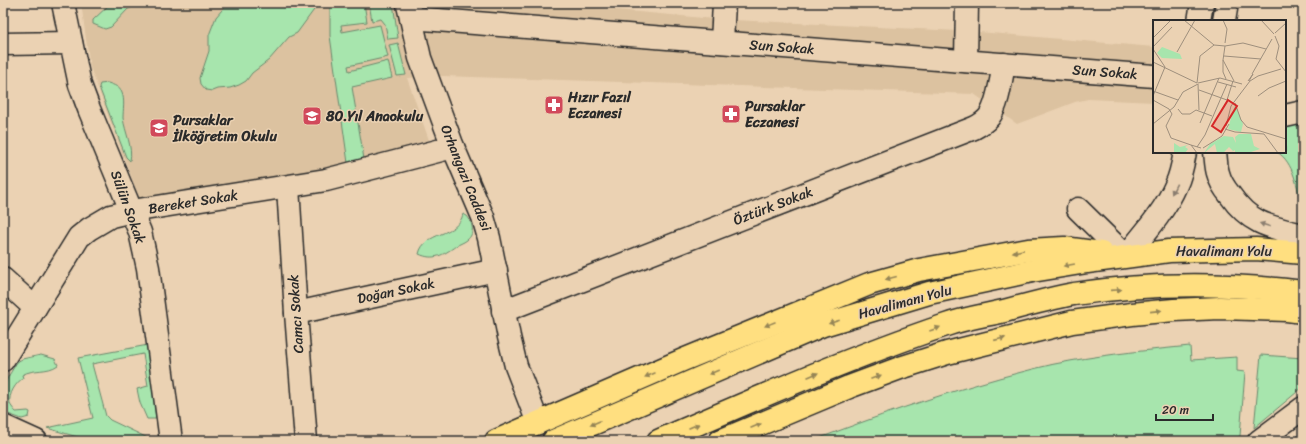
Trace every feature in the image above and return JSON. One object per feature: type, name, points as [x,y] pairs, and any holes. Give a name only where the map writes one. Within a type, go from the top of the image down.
[{"type":"highway","points":[[496,441],[683,360],[845,293],[892,277],[1028,250],[1064,248],[1126,256]]},
{"type":"highway","name":"Havalimanı Yolu","points":[[553,441],[823,325],[929,293],[1032,271],[1126,256],[1169,251],[1256,250],[1303,253]]},
{"type":"highway","points":[[658,441],[846,361],[947,325],[1031,304],[1073,295],[1149,287],[1234,286],[1303,292]]},
{"type":"highway","points":[[720,441],[849,387],[900,368],[946,353],[1072,322],[1174,310],[1235,309],[1287,310],[1303,312]]},
{"type":"street","name":"Sülün Sokak","points":[[63,3],[80,85],[140,232],[148,268],[171,441]]},
{"type":"street","points":[[722,42],[724,3]]},
{"type":"street","points":[[966,61],[967,3]]},
{"type":"street","points":[[1199,20],[1202,3]]},
{"type":"street","points":[[1224,20],[1227,3]]},
{"type":"street","name":"Sun Sokak","points":[[409,10],[722,42],[1153,76]]},
{"type":"street","name":"Orhangazi Caddesi","points":[[409,10],[420,58],[453,147],[483,217],[496,270],[516,366],[538,423]]},
{"type":"street","points":[[3,44],[72,43]]},
{"type":"street","name":"Öztürk Sokak","points":[[504,312],[983,124],[989,117],[994,107],[1004,64]]},
{"type":"street","points":[[1286,116],[1303,112]]},
{"type":"street","name":"Bereket Sokak","points":[[3,360],[79,237],[89,229],[111,216],[132,211],[326,180],[453,147]]},
{"type":"street","points":[[1078,209],[1126,256],[1169,200],[1177,184],[1185,153]]},
{"type":"street","points":[[1215,153],[1218,174],[1226,190],[1236,204],[1248,216],[1260,223],[1303,235]]},
{"type":"street","name":"Camcı Sokak","points":[[288,187],[306,441]]},
{"type":"street","name":"Doğan Sokak","points":[[296,313],[496,270]]},
{"type":"street","points":[[3,279],[35,308]]},
{"type":"street","points":[[1258,441],[1303,408]]},
{"type":"street","points":[[3,426],[36,441]]},
{"type":"shaded area","points":[[81,3],[542,3],[714,19],[979,32],[1153,47],[1153,102],[1088,99],[1075,102],[1017,124],[974,94],[444,76],[407,78],[429,140],[306,176],[140,200],[90,67]]},
{"type":"green space","points":[[111,3],[143,3],[128,9],[111,27],[105,29],[93,24],[93,20]]},
{"type":"green space","points":[[228,3],[319,3],[297,33],[289,37],[269,60],[252,73],[246,81],[230,88],[212,91],[206,90],[201,84],[200,78],[209,51],[209,35],[216,17]]},
{"type":"green space","points":[[330,3],[364,3],[367,22],[341,25],[342,32],[380,25],[388,57],[348,66],[349,71],[388,61],[392,78],[352,87],[364,159],[348,163],[330,36]]},
{"type":"green space","points":[[369,3],[393,3],[398,38],[388,39],[385,24],[381,19],[372,21]]},
{"type":"green space","points":[[398,43],[406,75],[397,76],[389,45]]},
{"type":"green space","points":[[108,83],[115,85],[121,91],[123,96],[123,118],[130,145],[130,161],[126,157],[99,87],[100,84]]},
{"type":"green space","points":[[1303,123],[1303,206],[1291,169],[1283,156],[1278,153],[1286,153],[1286,127]]},
{"type":"green space","points":[[463,214],[467,216],[472,225],[470,238],[438,256],[429,257],[419,254],[427,241],[455,227]]},
{"type":"green space","points":[[148,345],[156,419],[147,419],[140,403],[137,389],[148,386],[143,354],[92,364],[106,416],[110,420],[154,441],[91,441],[47,428],[93,418],[78,358]]},
{"type":"green space","points":[[1190,346],[1191,360],[1237,357],[1237,371],[1245,372],[1240,436],[1234,441],[812,441],[928,400],[975,385],[1034,369],[1100,356]]},
{"type":"green space","points":[[41,355],[55,359],[58,365],[49,369],[22,375],[23,378],[15,386],[10,396],[10,404],[15,411],[28,411],[30,412],[29,417],[22,419],[8,414],[3,410],[3,389],[8,377],[17,362],[22,359]]},
{"type":"green space","points":[[1261,355],[1303,358],[1303,387],[1254,428]]},
{"type":"place","name":"Hızır Fazıl Eczanesi","points":[[554,105]]},
{"type":"place","name":"Pursaklar Eczanesi","points":[[731,114]]},
{"type":"place","name":"80.Yıl Anaokulu","points":[[312,116]]},
{"type":"place","name":"Pursaklar İlköğretim Okulu","points":[[159,128]]}]
